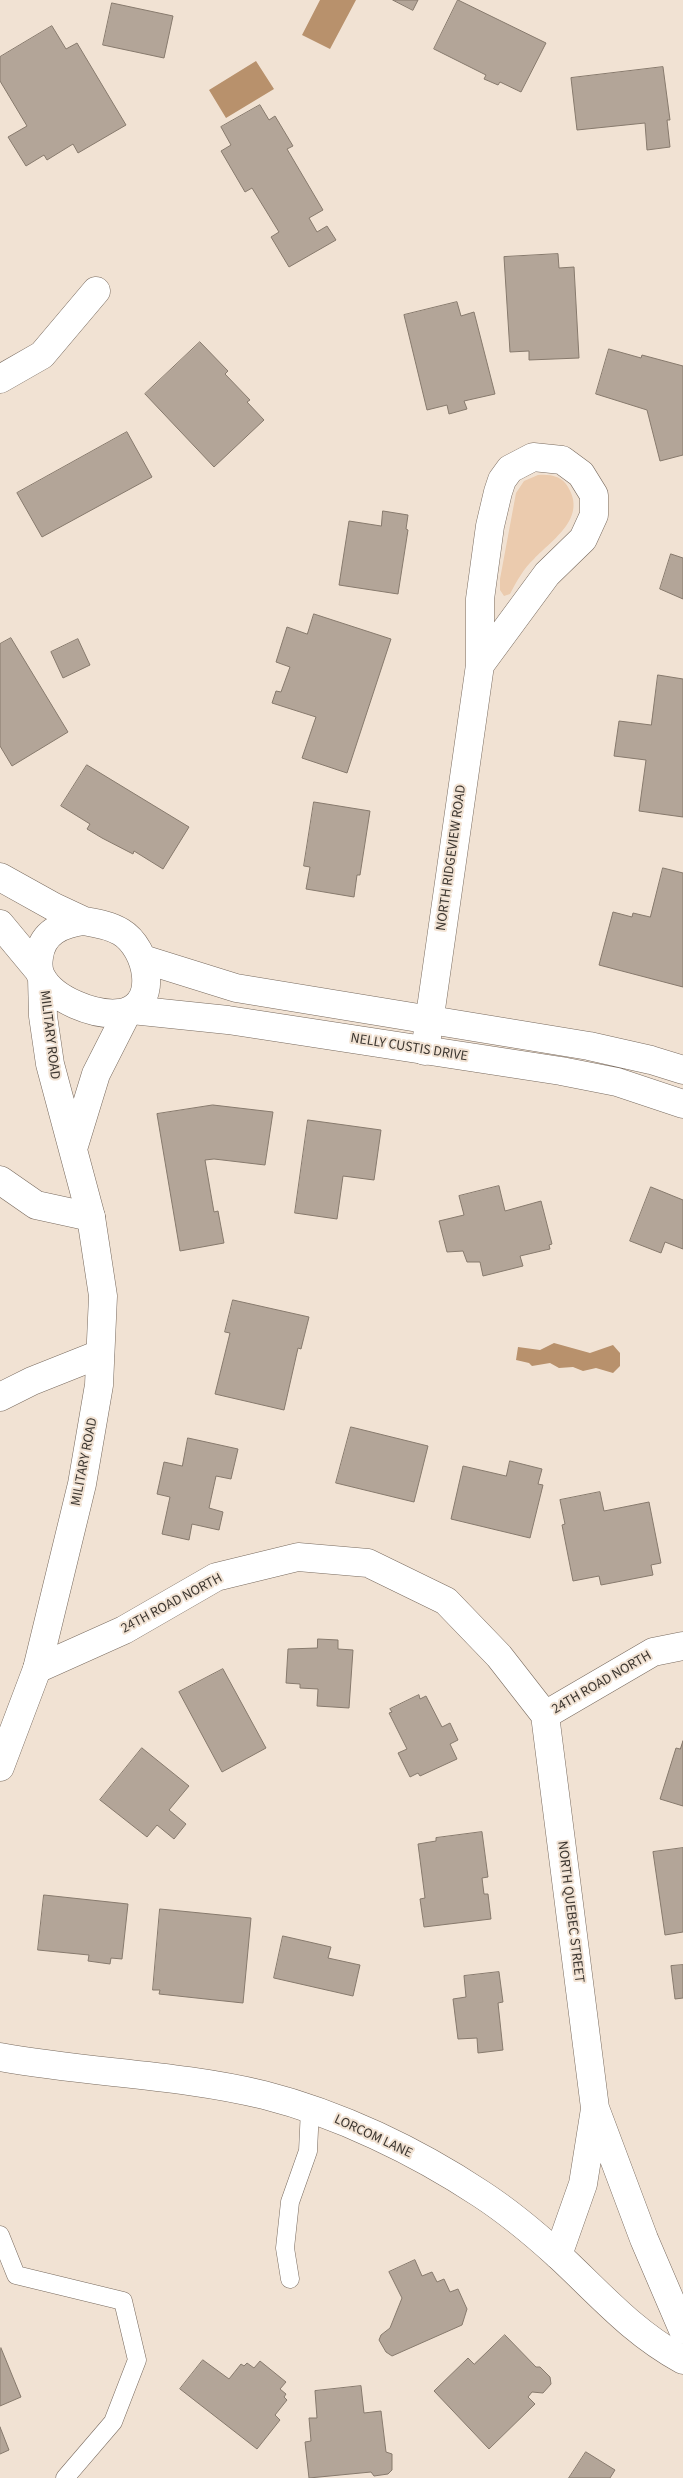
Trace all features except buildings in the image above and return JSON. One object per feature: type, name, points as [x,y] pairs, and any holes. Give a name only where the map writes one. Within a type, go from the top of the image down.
[{"type":"street","points":[[0,379],[42,354],[96,291]]},
{"type":"street","name":"NORTH RIDGEVIEW ROAD","points":[[425,1051],[480,665],[480,598],[490,526],[502,480],[510,469],[533,457],[562,460],[581,474],[590,488],[594,495],[594,515],[583,539],[547,574],[480,665]]},
{"type":"street","points":[[0,877],[54,907],[84,921],[121,932],[143,959],[147,972],[146,982],[139,1003],[130,1011],[96,1074],[72,1149]]},
{"type":"street","points":[[84,921],[67,923],[52,930],[41,945],[40,974],[58,994],[79,1006],[112,1014],[130,1011]]},
{"type":"street","name":"MILITARY ROAD","points":[[0,924],[40,974],[43,1016],[50,1064],[91,1217],[102,1296],[99,1385],[82,1484],[38,1669],[0,1767]]},
{"type":"street","points":[[143,959],[236,988],[588,1046],[651,1060],[683,1070]]},
{"type":"street","name":"NELLY CUSTIS DRIVE","points":[[130,1011],[228,1020],[561,1071],[617,1082],[683,1104]]},
{"type":"street","points":[[0,1180],[36,1205],[91,1217]]},
{"type":"street","points":[[0,1397],[32,1381],[100,1354]]},
{"type":"street","name":"24TH ROAD NORTH","points":[[38,1669],[124,1630],[216,1577],[298,1557],[368,1563],[446,1601],[499,1656],[545,1716],[653,1652],[683,1646]]},
{"type":"street","name":"NORTH QUEBEC STREET","points":[[545,1716],[595,2108],[644,2239],[683,2330]]},
{"type":"street","name":"LORCOM LANE","points":[[0,2057],[214,2085],[263,2095],[310,2109],[386,2140],[481,2194],[558,2255],[625,2320],[655,2345],[683,2360]]},
{"type":"street","name":"NORTH QUEBEC STREET","points":[[558,2255],[583,2184],[595,2108]]},
{"type":"lane","points":[[290,2279],[285,2248],[290,2202],[308,2151],[310,2109]]},
{"type":"lane","points":[[0,2235],[16,2274],[124,2301],[137,2360],[114,2422],[65,2478]]},
{"type":"shaded area","points":[[320,0],[356,0],[330,49],[302,35]]},
{"type":"shaded area","points":[[256,61],[274,89],[226,118],[209,90]]},
{"type":"shaded area","points":[[538,475],[551,475],[565,483],[573,498],[571,518],[558,536],[530,563],[510,594],[504,596],[500,590],[500,579],[516,493],[524,481]]},
{"type":"shaded area","points":[[554,1343],[590,1353],[613,1345],[620,1353],[620,1366],[613,1373],[596,1368],[583,1371],[573,1367],[559,1368],[550,1363],[532,1366],[529,1363],[516,1360],[518,1347],[540,1350]]}]
